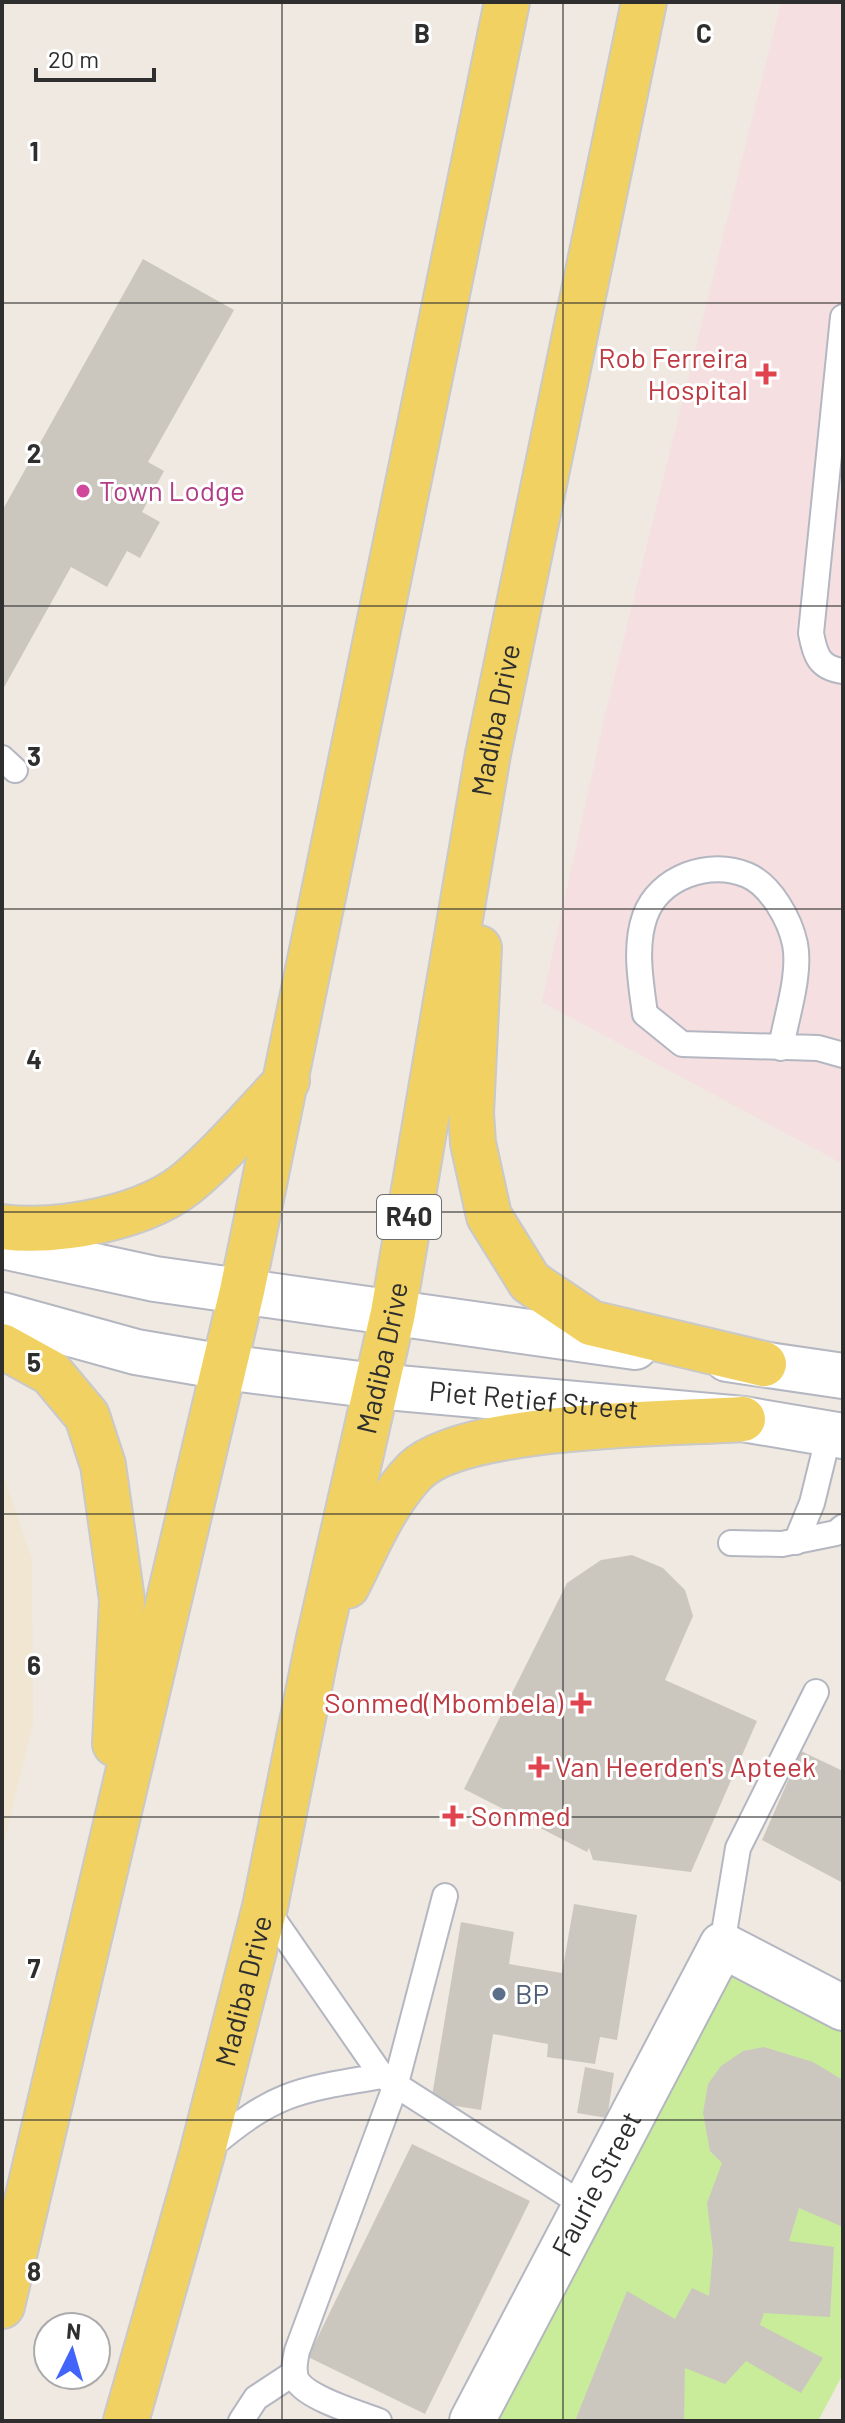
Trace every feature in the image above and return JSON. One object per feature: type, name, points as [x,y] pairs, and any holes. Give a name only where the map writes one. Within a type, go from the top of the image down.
[{"type":"main road","points":[[2,2306],[242,1291],[288,1081],[507,2]]},
{"type":"main road","name":"Madiba Drive","points":[[126,2421],[202,2154],[265,1907],[318,1643],[393,1313],[488,754],[644,2]]},
{"type":"main road","points":[[488,754],[471,1113],[473,1143],[489,1216],[530,1282],[591,1323],[764,1364]]},
{"type":"main road","points":[[2,1227],[36,1231],[130,1214],[191,1181],[288,1081]]},
{"type":"main road","points":[[2,1346],[51,1373],[87,1416],[103,1465],[122,1600],[109,1855]]},
{"type":"main road","points":[[318,1643],[391,1500],[417,1469],[450,1451],[524,1435],[743,1419]]},
{"type":"street","points":[[2,1246],[155,1279],[843,1376]]},
{"type":"street","name":"Piet Retief Street","points":[[2,1315],[136,1352],[224,1367],[376,1386],[743,1419],[836,1435]]},
{"type":"street","points":[[722,1945],[843,2008]]},
{"type":"street","name":"Faurie Street","points":[[472,2421],[722,1945]]},
{"type":"lane","points":[[843,317],[811,633],[816,658],[831,669],[843,671]]},
{"type":"lane","points":[[781,1048],[793,981],[795,945],[771,892],[747,875],[707,868],[667,883],[645,916],[639,966],[645,1014],[682,1044],[781,1048],[818,1048],[843,1055]]},
{"type":"lane","points":[[796,1542],[836,1435]]},
{"type":"lane","points":[[731,1543],[796,1542],[841,1530]]},
{"type":"lane","points":[[722,1945],[738,1848],[816,1692]]},
{"type":"lane","points":[[379,2421],[311,2393],[299,2384],[294,2373],[297,2351],[388,2082],[445,1896]]},
{"type":"lane","points":[[265,1907],[388,2082],[585,2206]]},
{"type":"lane","points":[[202,2154],[270,2102],[305,2089],[388,2082]]},
{"type":"lane","points":[[241,2421],[256,2398],[294,2373]]},
{"type":"shaded area","name":"Rob Ferreira Hospital","points":[[781,2],[843,2],[843,1164],[542,1002],[607,707]]},
{"type":"shaded area","points":[[2,1470],[32,1560],[33,1724],[2,1850]]},
{"type":"green space","points":[[732,1971],[843,2029],[843,2374],[818,2421],[493,2421]]},
{"type":"building","name":"Town Lodge","points":[[143,259],[234,310],[148,462],[164,471],[142,512],[160,522],[140,558],[127,551],[107,587],[71,567],[2,691],[2,511]]},
{"type":"building","name":"Sonmed(Mbombela)","points":[[632,1555],[663,1568],[685,1590],[693,1616],[665,1680],[757,1721],[691,1872],[593,1860],[589,1848],[587,1852],[464,1789],[567,1583],[601,1560]]},
{"type":"building","points":[[801,1751],[843,1771],[843,1883],[762,1840]]},
{"type":"building","points":[[574,1904],[637,1915],[617,2040],[600,2037],[595,2064],[547,2057],[548,2044],[493,2034],[481,2110],[431,2102],[461,1922],[514,1932],[509,1964],[562,1973]]},
{"type":"building","points":[[764,2047],[813,2062],[843,2080],[843,2227],[799,2208],[789,2241],[834,2247],[830,2317],[764,2313],[760,2325],[823,2358],[801,2393],[746,2361],[725,2384],[685,2368],[684,2421],[575,2421],[627,2291],[675,2319],[692,2288],[709,2296],[713,2251],[707,2203],[722,2163],[710,2151],[703,2113],[708,2084],[721,2066],[743,2051]]},
{"type":"building","points":[[585,2067],[614,2073],[607,2118],[577,2113]]},
{"type":"building","points":[[412,2144],[530,2201],[425,2414],[308,2357]]},
{"type":"place","name":"Rob Ferreira Hospital","points":[[766,374]]},
{"type":"place","name":"Town Lodge","points":[[83,491]]},
{"type":"place","name":"Sonmed(Mbombela)","points":[[581,1703]]},
{"type":"place","name":"Van Heerden's Apteek","points":[[539,1767]]},
{"type":"place","name":"Sonmed","points":[[453,1816]]},
{"type":"place","name":"BP","points":[[499,1994]]}]
